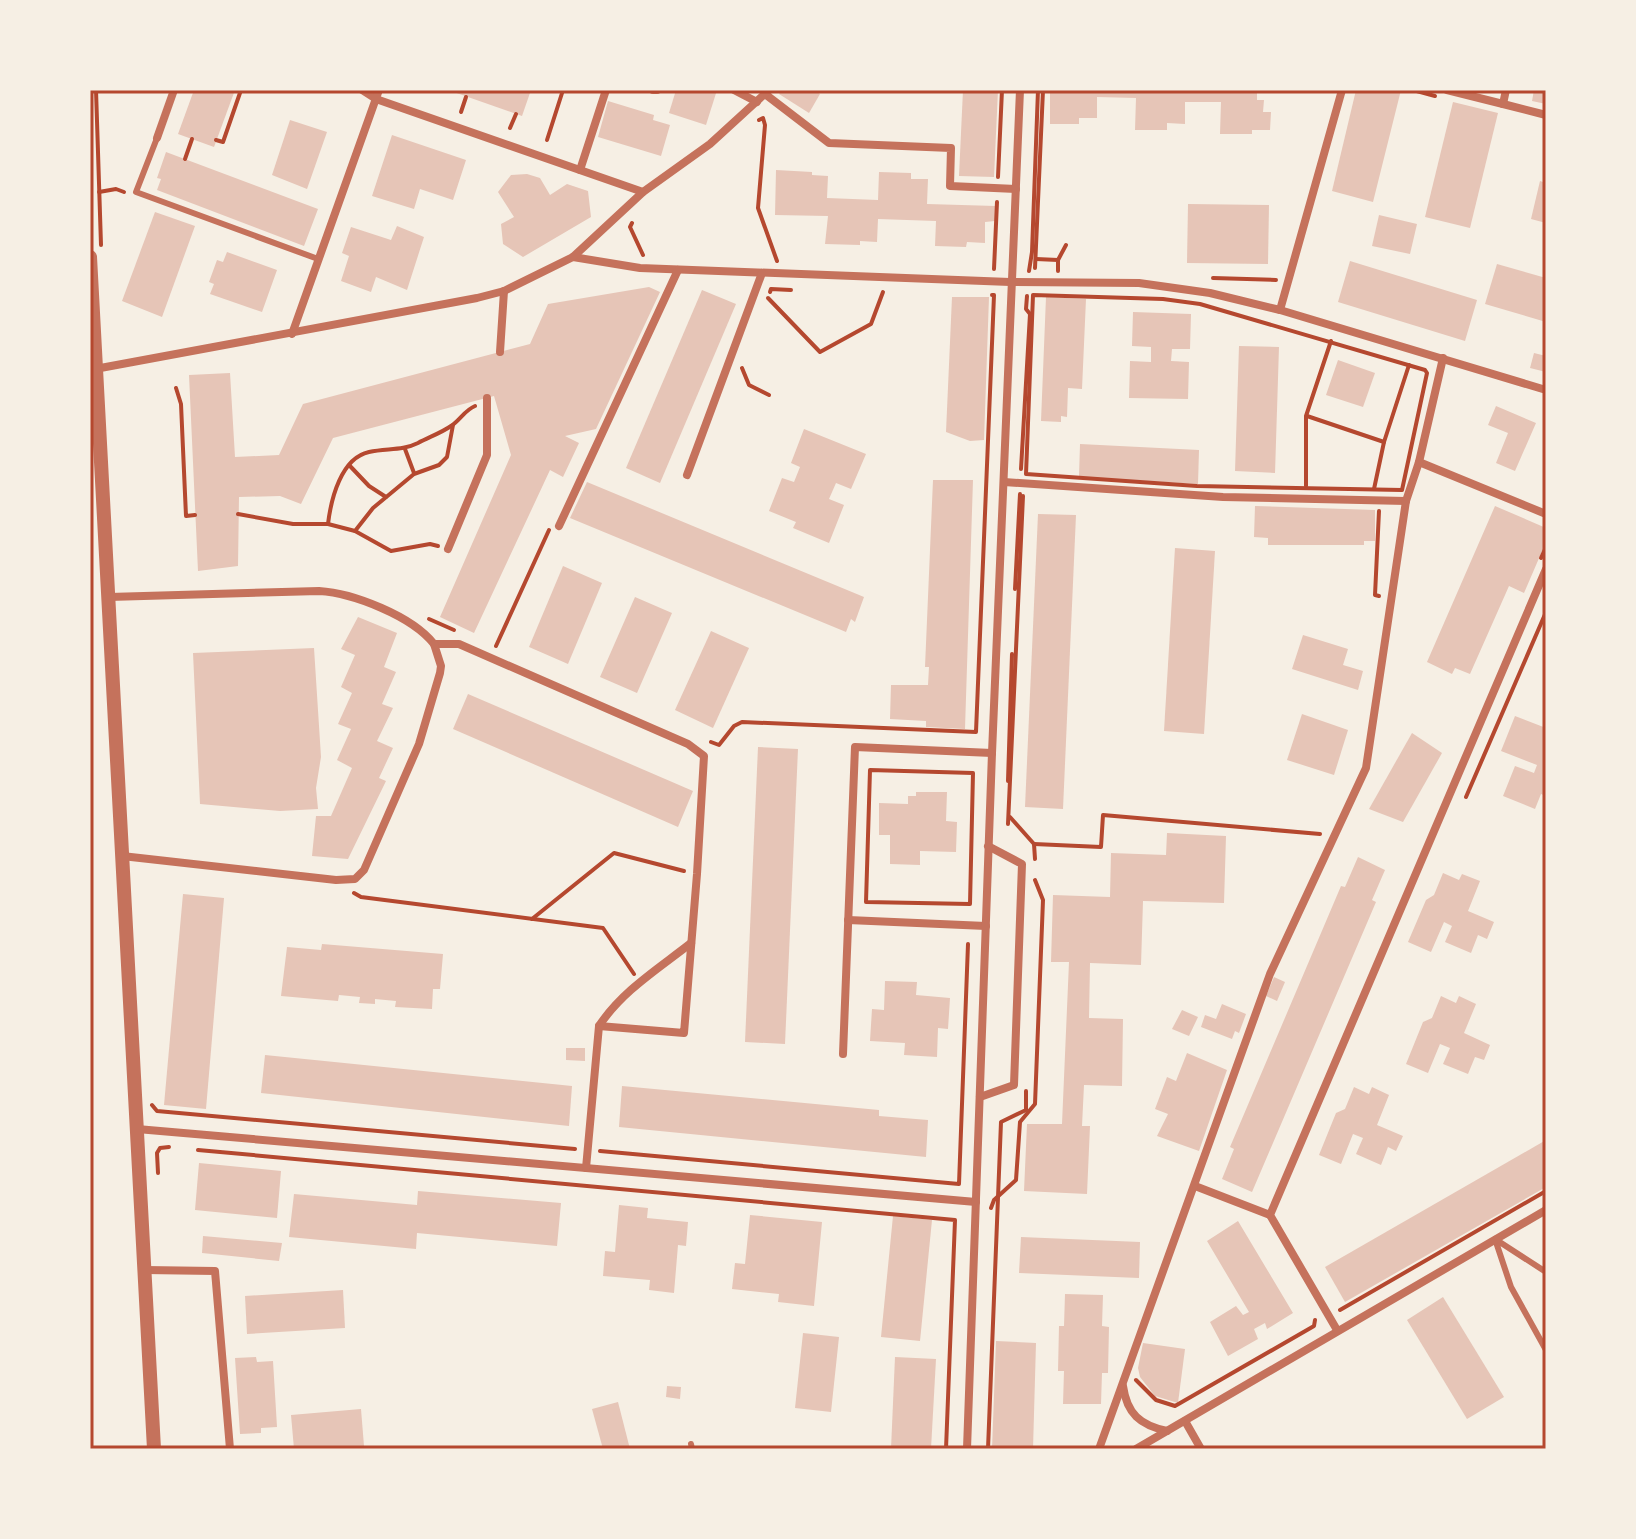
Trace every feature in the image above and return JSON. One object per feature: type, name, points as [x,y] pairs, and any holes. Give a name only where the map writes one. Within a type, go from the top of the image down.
[{"type":"street","points":[[157,138],[174,90]]},
{"type":"street","points":[[362,90],[643,192]]},
{"type":"street","points":[[580,170],[606,90]]},
{"type":"street","points":[[734,90],[757,102]]},
{"type":"street","points":[[967,1449],[988,846],[1020,90]]},
{"type":"street","points":[[1280,310],[1342,90]]},
{"type":"street","points":[[1447,90],[1546,115]]},
{"type":"street","points":[[1503,104],[1506,90]]},
{"type":"street","points":[[94,368],[292,334],[504,291],[573,257],[643,192],[710,144],[767,92],[829,143],[951,148],[950,186],[1016,189]]},
{"type":"street","points":[[292,334],[377,94]]},
{"type":"street","points":[[96,252],[94,368],[154,1449]]},
{"type":"street","points":[[573,257],[640,268],[780,275],[1139,283],[1210,293],[1280,310],[1546,390]]},
{"type":"street","points":[[559,526],[678,270]]},
{"type":"street","points":[[687,475],[762,273]]},
{"type":"street","points":[[500,352],[504,291]]},
{"type":"street","points":[[1099,1449],[1270,974],[1366,768],[1406,501],[1419,462],[1443,358]]},
{"type":"street","points":[[448,549],[487,455],[486,402]]},
{"type":"street","points":[[1419,462],[1546,514]]},
{"type":"street","points":[[1004,482],[1223,497],[1406,501]]},
{"type":"street","points":[[1270,1215],[1546,569]]},
{"type":"street","points":[[109,597],[338,593],[423,632],[434,644],[441,666],[419,744],[364,870],[349,880],[122,856]]},
{"type":"street","points":[[434,644],[459,644],[688,744],[704,756],[684,1033],[599,1026]]},
{"type":"street","points":[[843,1054],[855,747],[992,753]]},
{"type":"street","points":[[980,1097],[1014,1085],[1022,864],[988,846]]},
{"type":"street","points":[[848,920],[986,926]]},
{"type":"street","points":[[586,1168],[599,1026],[612,1007],[691,943]]},
{"type":"street","points":[[137,1129],[976,1202]]},
{"type":"street","points":[[1195,1186],[1270,1215],[1337,1330]]},
{"type":"street","points":[[1136,1449],[1546,1210]]},
{"type":"street","points":[[145,1270],[215,1271],[230,1449]]},
{"type":"street","points":[[1123,1385],[1125,1398],[1135,1417],[1146,1425],[1167,1431]]},
{"type":"street","points":[[1185,1421],[1201,1449]]},
{"type":"lane","points":[[157,138],[136,192],[318,259]]},
{"type":"lane","points":[[1495,1239],[1546,1272]]},
{"type":"lane","points":[[1495,1239],[1511,1287],[1546,1350]]},
{"type":"path","points":[[96,90],[99,192],[96,252]]},
{"type":"path","points":[[216,140],[223,142],[234,101],[241,90]]},
{"type":"path","points":[[547,140],[563,90]]},
{"type":"path","points":[[994,270],[1002,90]]},
{"type":"path","points":[[1041,90],[1034,271],[1058,271],[1058,260],[1066,245]]},
{"type":"path","points":[[1035,897],[1034,844],[1007,812],[1012,641],[1030,314],[1026,309],[1041,90]]},
{"type":"path","points":[[461,112],[466,97]]},
{"type":"path","points":[[510,128],[516,114]]},
{"type":"path","points":[[763,118],[758,208],[780,275]]},
{"type":"path","points":[[185,159],[192,139]]},
{"type":"path","points":[[99,192],[116,189],[126,193],[136,192]]},
{"type":"path","points":[[1036,259],[1058,260]]},
{"type":"path","points":[[1213,278],[1276,280]]},
{"type":"path","points":[[763,312],[771,289],[799,290]]},
{"type":"path","points":[[768,298],[820,352],[871,324],[883,292],[869,292]]},
{"type":"path","points":[[719,745],[734,726],[742,722],[976,732],[994,295],[978,294]]},
{"type":"path","points":[[1033,295],[1163,299],[1200,304],[1331,341],[1427,373],[1402,490],[1197,486],[1026,474],[1033,295]]},
{"type":"path","points":[[1306,488],[1306,416],[1331,341]]},
{"type":"path","points":[[1373,490],[1384,442],[1409,365]]},
{"type":"path","points":[[742,367],[749,385],[769,395]]},
{"type":"path","points":[[176,388],[181,404],[186,516],[195,515]]},
{"type":"path","points":[[328,524],[331,504],[341,479],[355,458],[369,452],[405,449],[453,425],[470,407],[486,402]]},
{"type":"path","points":[[1306,416],[1384,442]]},
{"type":"path","points":[[355,531],[373,508],[414,474],[439,465],[447,457],[453,425]]},
{"type":"path","points":[[405,449],[414,474]]},
{"type":"path","points":[[350,466],[369,486],[386,497]]},
{"type":"path","points":[[1008,824],[1023,495],[1026,493]]},
{"type":"path","points":[[238,514],[293,524],[328,524],[355,531],[391,551],[430,544],[448,549]]},
{"type":"path","points":[[1465,800],[1546,612]]},
{"type":"path","points":[[870,770],[973,773],[970,904],[866,902],[870,770]]},
{"type":"path","points":[[1034,844],[1101,847],[1103,815],[1334,836]]},
{"type":"path","points":[[532,919],[614,853],[697,874]]},
{"type":"path","points":[[349,880],[352,891],[361,897],[603,928],[640,983]]},
{"type":"path","points":[[982,1449],[990,1209],[994,1200],[1016,1180],[1020,1122],[1035,1104],[1043,900],[1036,882]]},
{"type":"path","points":[[166,1112],[959,1184],[968,944]]},
{"type":"path","points":[[988,1449],[1001,1122],[1026,1110],[1027,1079]]},
{"type":"path","points":[[165,1147],[181,1149]]},
{"type":"path","points":[[196,1150],[955,1220],[946,1449]]},
{"type":"path","points":[[1333,1298],[1340,1310],[1546,1191]]},
{"type":"building","points":[[194,90],[235,90],[214,147],[178,134]]},
{"type":"building","points":[[448,90],[531,90],[522,116]]},
{"type":"building","points":[[676,90],[717,90],[706,125],[669,113]]},
{"type":"building","points":[[782,90],[814,90],[820,94],[809,113],[779,94]]},
{"type":"building","points":[[963,90],[998,90],[994,177],[959,176]]},
{"type":"building","points":[[1050,90],[1257,90],[1257,100],[1264,100],[1263,112],[1271,112],[1270,130],[1252,130],[1252,134],[1220,134],[1221,102],[1185,102],[1185,124],[1167,123],[1167,130],[1135,130],[1136,98],[1097,97],[1097,118],[1079,118],[1079,124],[1050,124]]},
{"type":"building","points":[[1356,90],[1401,90],[1373,202],[1332,191]]},
{"type":"building","points":[[1534,90],[1546,90],[1546,104],[1532,101]]},
{"type":"building","points":[[608,101],[654,115],[653,120],[670,125],[661,156],[598,137]]},
{"type":"building","points":[[1453,102],[1498,113],[1470,228],[1425,217]]},
{"type":"building","points":[[290,120],[327,132],[307,189],[272,175]]},
{"type":"building","points":[[392,135],[466,160],[453,200],[420,189],[414,209],[372,196]]},
{"type":"building","points":[[166,152],[318,209],[304,246],[157,190],[161,179],[157,178]]},
{"type":"building","points":[[776,170],[828,176],[827,198],[878,200],[879,172],[911,173],[911,179],[928,179],[927,204],[996,206],[995,221],[985,222],[985,243],[967,242],[966,247],[935,246],[936,221],[878,219],[877,242],[825,244],[828,216],[775,215]]},
{"type":"building","points":[[527,174],[540,178],[550,195],[567,184],[588,191],[591,217],[523,257],[503,244],[501,224],[514,217],[498,192],[511,175]]},
{"type":"building","points":[[1540,181],[1546,183],[1546,223],[1531,219]]},
{"type":"building","points":[[1188,204],[1269,205],[1268,264],[1187,263]]},
{"type":"building","points":[[155,212],[195,226],[162,317],[122,301]]},
{"type":"building","points":[[1379,215],[1417,224],[1410,254],[1372,246]]},
{"type":"building","points":[[397,226],[424,237],[407,290],[376,277],[371,292],[341,281],[349,256],[342,253],[351,227],[391,240]]},
{"type":"building","points":[[227,252],[277,270],[262,312],[210,294],[214,284],[209,282],[217,260],[223,262]]},
{"type":"building","points":[[1350,261],[1477,300],[1465,341],[1338,302]]},
{"type":"building","points":[[1497,264],[1546,278],[1546,322],[1485,304]]},
{"type":"building","points":[[649,287],[660,292],[596,429],[565,436],[579,443],[563,477],[550,470],[474,633],[440,617],[511,455],[494,396],[333,438],[301,504],[280,496],[239,497],[238,566],[198,571],[189,375],[230,373],[235,457],[279,455],[303,404],[530,344],[548,304]]},
{"type":"building","points":[[702,290],[736,304],[660,483],[626,468]]},
{"type":"building","points":[[952,297],[989,297],[984,440],[970,441],[946,432]]},
{"type":"building","points":[[1046,297],[1086,299],[1082,389],[1068,388],[1067,417],[1061,416],[1061,422],[1041,421]]},
{"type":"building","points":[[1133,312],[1191,314],[1190,349],[1172,349],[1171,361],[1189,362],[1188,399],[1129,398],[1130,361],[1151,362],[1151,347],[1132,346]]},
{"type":"building","points":[[1239,346],[1279,347],[1275,473],[1235,471]]},
{"type":"building","points":[[1534,353],[1546,356],[1546,372],[1530,368]]},
{"type":"building","points":[[1338,360],[1375,373],[1363,407],[1326,395]]},
{"type":"building","points":[[1496,406],[1536,423],[1515,471],[1496,463],[1508,433],[1488,425]]},
{"type":"building","points":[[804,429],[866,454],[851,489],[836,483],[829,499],[844,505],[829,543],[793,528],[796,522],[769,511],[782,478],[794,482],[800,467],[791,463]]},
{"type":"building","points":[[1080,444],[1199,450],[1198,484],[1079,477]]},
{"type":"building","points":[[933,480],[973,480],[965,729],[926,727],[926,721],[890,719],[891,685],[928,685],[929,667],[925,667]]},
{"type":"building","points":[[587,482],[864,597],[855,622],[851,619],[846,632],[570,518]]},
{"type":"building","points":[[1255,506],[1375,510],[1375,541],[1364,541],[1364,545],[1268,545],[1268,538],[1254,537]]},
{"type":"building","points":[[1495,506],[1546,528],[1546,542],[1524,593],[1509,586],[1470,674],[1455,668],[1452,674],[1427,662]]},
{"type":"building","points":[[1038,514],[1076,515],[1063,809],[1025,807]]},
{"type":"building","points":[[1175,548],[1215,551],[1204,734],[1164,731]]},
{"type":"building","points":[[563,566],[602,583],[568,664],[529,647]]},
{"type":"building","points":[[635,597],[672,613],[637,693],[600,677]]},
{"type":"building","points":[[358,617],[397,633],[384,667],[396,672],[382,704],[393,708],[377,741],[393,748],[379,778],[386,781],[348,859],[312,856],[316,816],[331,816],[352,768],[337,760],[351,729],[338,724],[352,693],[341,687],[355,655],[341,649]]},
{"type":"building","points":[[711,631],[749,648],[713,728],[675,710]]},
{"type":"building","points":[[1303,635],[1348,649],[1343,665],[1363,671],[1358,690],[1292,669]]},
{"type":"building","points":[[314,648],[321,757],[316,788],[318,809],[280,811],[200,804],[193,653]]},
{"type":"building","points":[[468,694],[693,791],[678,827],[453,729]]},
{"type":"building","points":[[1302,714],[1348,730],[1334,775],[1287,760]]},
{"type":"building","points":[[1515,716],[1546,728],[1546,796],[1541,794],[1535,809],[1503,796],[1515,766],[1534,773],[1537,765],[1501,751]]},
{"type":"building","points":[[1412,733],[1442,753],[1403,822],[1369,809]]},
{"type":"building","points":[[758,747],[798,749],[785,1044],[745,1042]]},
{"type":"building","points":[[916,792],[947,792],[946,821],[957,822],[956,852],[920,851],[920,865],[890,864],[890,835],[879,835],[879,803],[908,804],[908,796],[916,796]]},
{"type":"building","points":[[1167,833],[1226,836],[1224,903],[1143,901],[1141,965],[1090,963],[1089,1018],[1123,1019],[1122,1086],[1084,1085],[1082,1126],[1090,1126],[1087,1194],[1024,1191],[1027,1124],[1062,1124],[1069,962],[1051,962],[1053,895],[1110,897],[1111,853],[1166,855]]},
{"type":"building","points":[[1358,857],[1385,870],[1372,900],[1376,902],[1252,1192],[1222,1179],[1234,1149],[1230,1147],[1341,886],[1345,887]]},
{"type":"building","points":[[1443,873],[1459,880],[1462,874],[1480,881],[1468,911],[1494,922],[1487,939],[1478,935],[1471,953],[1445,942],[1452,926],[1444,922],[1431,952],[1408,942],[1426,900],[1434,895]]},
{"type":"building","points":[[183,894],[224,898],[206,1109],[164,1105]]},
{"type":"building","points":[[322,944],[443,954],[440,989],[433,989],[432,1009],[395,1007],[396,1001],[375,999],[375,1004],[359,1003],[360,997],[339,995],[338,1001],[281,996],[287,947],[321,950]]},
{"type":"building","points":[[1274,977],[1285,982],[1277,1001],[1266,996]]},
{"type":"building","points":[[885,981],[917,982],[916,995],[950,998],[948,1029],[938,1028],[937,1057],[904,1055],[905,1043],[870,1041],[872,1009],[884,1010]]},
{"type":"building","points":[[1441,996],[1456,1003],[1459,996],[1476,1004],[1464,1033],[1490,1045],[1484,1060],[1475,1057],[1468,1074],[1443,1064],[1450,1048],[1440,1044],[1428,1073],[1406,1064],[1423,1022],[1432,1018]]},
{"type":"building","points":[[1222,1004],[1246,1014],[1239,1033],[1235,1031],[1232,1039],[1201,1027],[1205,1015],[1216,1019]]},
{"type":"building","points":[[1182,1010],[1198,1017],[1189,1036],[1172,1029]]},
{"type":"building","points":[[566,1048],[585,1048],[585,1061],[566,1060]]},
{"type":"building","points":[[1187,1053],[1227,1070],[1199,1151],[1157,1136],[1168,1114],[1155,1109],[1167,1077],[1176,1081]]},
{"type":"building","points":[[265,1055],[572,1086],[569,1126],[261,1093]]},
{"type":"building","points":[[622,1086],[879,1110],[879,1116],[928,1120],[926,1157],[619,1127]]},
{"type":"building","points":[[1354,1087],[1369,1094],[1372,1087],[1389,1095],[1377,1125],[1403,1136],[1396,1151],[1388,1147],[1381,1165],[1356,1154],[1363,1138],[1353,1134],[1341,1164],[1319,1155],[1336,1113],[1345,1109]]},
{"type":"building","points":[[1546,1140],[1546,1187],[1345,1302],[1325,1267]]},
{"type":"building","points":[[199,1163],[281,1171],[277,1218],[195,1210]]},
{"type":"building","points":[[418,1191],[561,1203],[557,1246],[417,1233],[416,1249],[289,1237],[294,1194],[417,1205]]},
{"type":"building","points":[[619,1205],[648,1208],[647,1218],[688,1222],[686,1246],[678,1245],[674,1293],[649,1290],[650,1280],[603,1276],[605,1251],[615,1252]]},
{"type":"building","points":[[750,1215],[822,1222],[814,1306],[778,1302],[779,1294],[732,1289],[735,1263],[745,1264]]},
{"type":"building","points":[[893,1216],[932,1220],[920,1341],[881,1337]]},
{"type":"building","points":[[1238,1221],[1293,1313],[1267,1329],[1265,1323],[1254,1329],[1258,1339],[1228,1356],[1210,1322],[1236,1306],[1243,1315],[1249,1312],[1207,1241]]},
{"type":"building","points":[[203,1236],[282,1243],[279,1261],[202,1253]]},
{"type":"building","points":[[1021,1237],[1140,1242],[1139,1278],[1019,1273]]},
{"type":"building","points":[[343,1290],[345,1328],[247,1334],[245,1296]]},
{"type":"building","points":[[1065,1294],[1103,1295],[1102,1326],[1109,1327],[1108,1373],[1102,1373],[1101,1404],[1063,1404],[1064,1371],[1058,1371],[1059,1326],[1064,1326]]},
{"type":"building","points":[[1443,1297],[1504,1397],[1467,1419],[1407,1320]]},
{"type":"building","points":[[803,1333],[839,1337],[831,1412],[795,1408]]},
{"type":"building","points":[[996,1341],[1036,1343],[1033,1449],[992,1449]]},
{"type":"building","points":[[1143,1343],[1185,1349],[1178,1403],[1155,1396],[1140,1377],[1138,1368]]},
{"type":"building","points":[[256,1357],[257,1362],[273,1361],[277,1427],[261,1428],[261,1433],[240,1434],[235,1358]]},
{"type":"building","points":[[895,1357],[936,1359],[931,1449],[891,1449]]},
{"type":"building","points":[[667,1386],[681,1387],[680,1399],[666,1397]]},
{"type":"building","points":[[618,1402],[630,1449],[603,1449],[592,1409]]},
{"type":"building","points":[[361,1409],[364,1446],[294,1449],[291,1415]]}]
